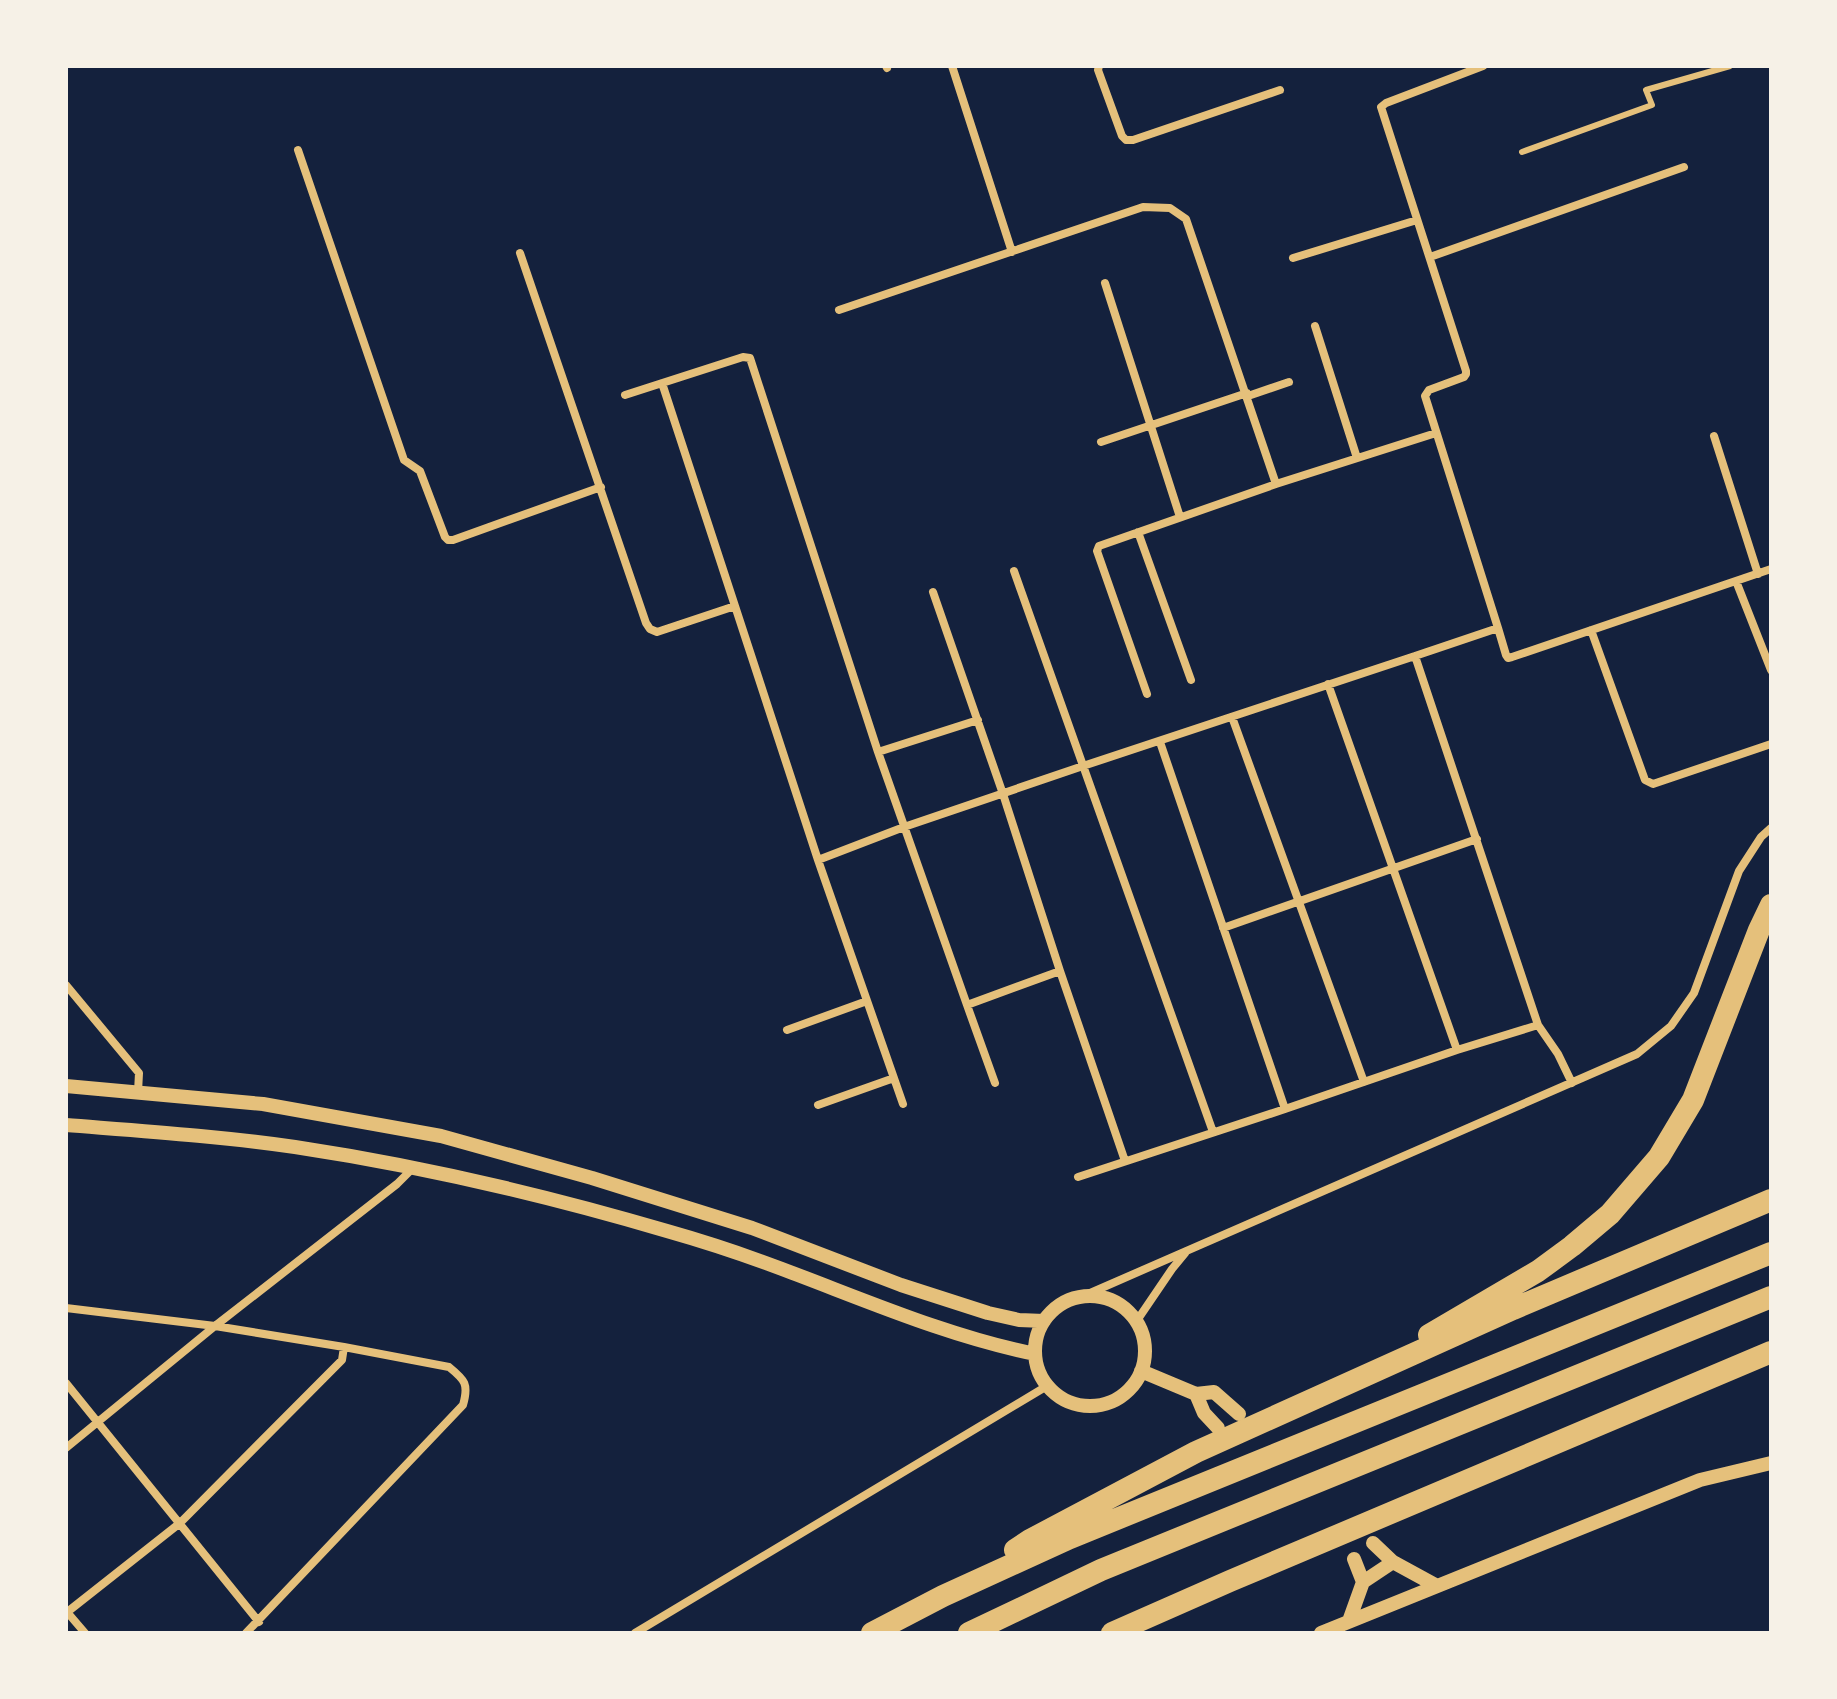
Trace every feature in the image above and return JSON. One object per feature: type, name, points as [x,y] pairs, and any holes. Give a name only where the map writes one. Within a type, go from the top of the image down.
[{"type":"highway","points":[[1339,1389],[1538,1271],[1610,1214],[1659,1157],[1693,1100],[1771,905]]},
{"type":"highway","points":[[943,1596],[1030,1540],[1196,1452],[1513,1309],[1771,1200]]},
{"type":"highway","points":[[872,1633],[943,1596],[1070,1538],[1771,1253]]},
{"type":"highway","points":[[969,1633],[1101,1570],[1771,1297]]},
{"type":"highway","points":[[1112,1633],[1771,1352]]},
{"type":"street","points":[[952,66],[1012,252]]},
{"type":"street","points":[[1099,66],[1126,140],[1280,90]]},
{"type":"street","points":[[1483,66],[1381,107],[1466,374],[1426,392],[1436,433],[1508,658],[1771,569]]},
{"type":"street","points":[[298,150],[404,460],[420,471],[445,537],[453,540],[601,487]]},
{"type":"street","points":[[1430,257],[1684,167]]},
{"type":"street","points":[[839,310],[1143,207],[1170,208],[1186,219],[1276,484]]},
{"type":"street","points":[[1293,258],[1417,220]]},
{"type":"street","points":[[520,253],[646,623],[657,632],[735,606]]},
{"type":"street","points":[[1105,283],[1180,517]]},
{"type":"street","points":[[1315,326],[1357,458]]},
{"type":"street","points":[[625,395],[743,357],[750,358],[878,752],[995,1083]]},
{"type":"street","points":[[1101,442],[1289,382]]},
{"type":"street","points":[[662,383],[818,860],[903,1104]]},
{"type":"street","points":[[1147,694],[1097,551],[1099,546],[1276,484],[1436,433]]},
{"type":"street","points":[[1714,436],[1758,574]]},
{"type":"street","points":[[1138,532],[1191,680]]},
{"type":"street","points":[[1014,571],[1213,1132]]},
{"type":"street","points":[[1736,581],[1771,670]]},
{"type":"street","points":[[933,592],[1125,1161]]},
{"type":"street","points":[[818,860],[904,827],[1498,628]]},
{"type":"street","points":[[1591,630],[1645,780],[1649,783],[1771,744]]},
{"type":"street","points":[[1415,656],[1538,1025],[1558,1054],[1572,1083]]},
{"type":"street","points":[[1328,684],[1457,1050]]},
{"type":"street","points":[[1232,717],[1364,1082]]},
{"type":"street","points":[[878,752],[978,720]]},
{"type":"street","points":[[1160,742],[1285,1109]]},
{"type":"street","points":[[1081,1297],[1097,1297],[1126,1310],[1136,1322],[1144,1346],[1144,1359],[1135,1383],[1123,1395],[1108,1403],[1091,1406],[1075,1404],[1059,1397],[1040,1376],[1035,1354],[1037,1337],[1044,1321],[1056,1309],[1070,1300],[1637,1054],[1671,1026],[1694,993],[1739,871],[1761,837],[1771,828]]},
{"type":"street","points":[[1223,928],[1477,839]]},
{"type":"street","points":[[967,1005],[1060,971]]},
{"type":"street","points":[[66,985],[139,1073],[138,1092]]},
{"type":"street","points":[[787,1030],[867,1001]]},
{"type":"street","points":[[1078,1177],[1538,1025]]},
{"type":"street","points":[[818,1105],[894,1078]]},
{"type":"street","points":[[66,1086],[263,1104],[441,1136],[592,1178],[752,1228],[901,1285],[988,1313],[1005,1318],[1044,1321]]},
{"type":"street","points":[[66,1125],[294,1147],[414,1167],[524,1191],[669,1231],[971,1339],[1035,1354]]},
{"type":"street","points":[[66,1448],[215,1326],[397,1184],[414,1167]]},
{"type":"street","points":[[1136,1322],[1172,1269],[1190,1249]]},
{"type":"street","points":[[66,1308],[215,1326],[344,1347],[449,1367],[462,1378],[467,1390],[463,1405],[246,1633]]},
{"type":"street","points":[[85,1633],[67,1613],[180,1523],[342,1360],[344,1347]]},
{"type":"street","points":[[1141,1371],[1196,1394],[1214,1392],[1239,1414]]},
{"type":"street","points":[[66,1383],[259,1622]]},
{"type":"street","points":[[635,1633],[1047,1386]]},
{"type":"street","points":[[1196,1394],[1204,1413],[1218,1428]]},
{"type":"street","points":[[1321,1633],[1700,1480],[1771,1463]]},
{"type":"street","points":[[1373,1543],[1393,1562],[1437,1586]]},
{"type":"street","points":[[1354,1559],[1363,1582]]},
{"type":"street","points":[[1349,1621],[1363,1582],[1393,1562]]},
{"type":"lane","points":[[1522,152],[1652,105],[1646,90],[1730,66]]}]
